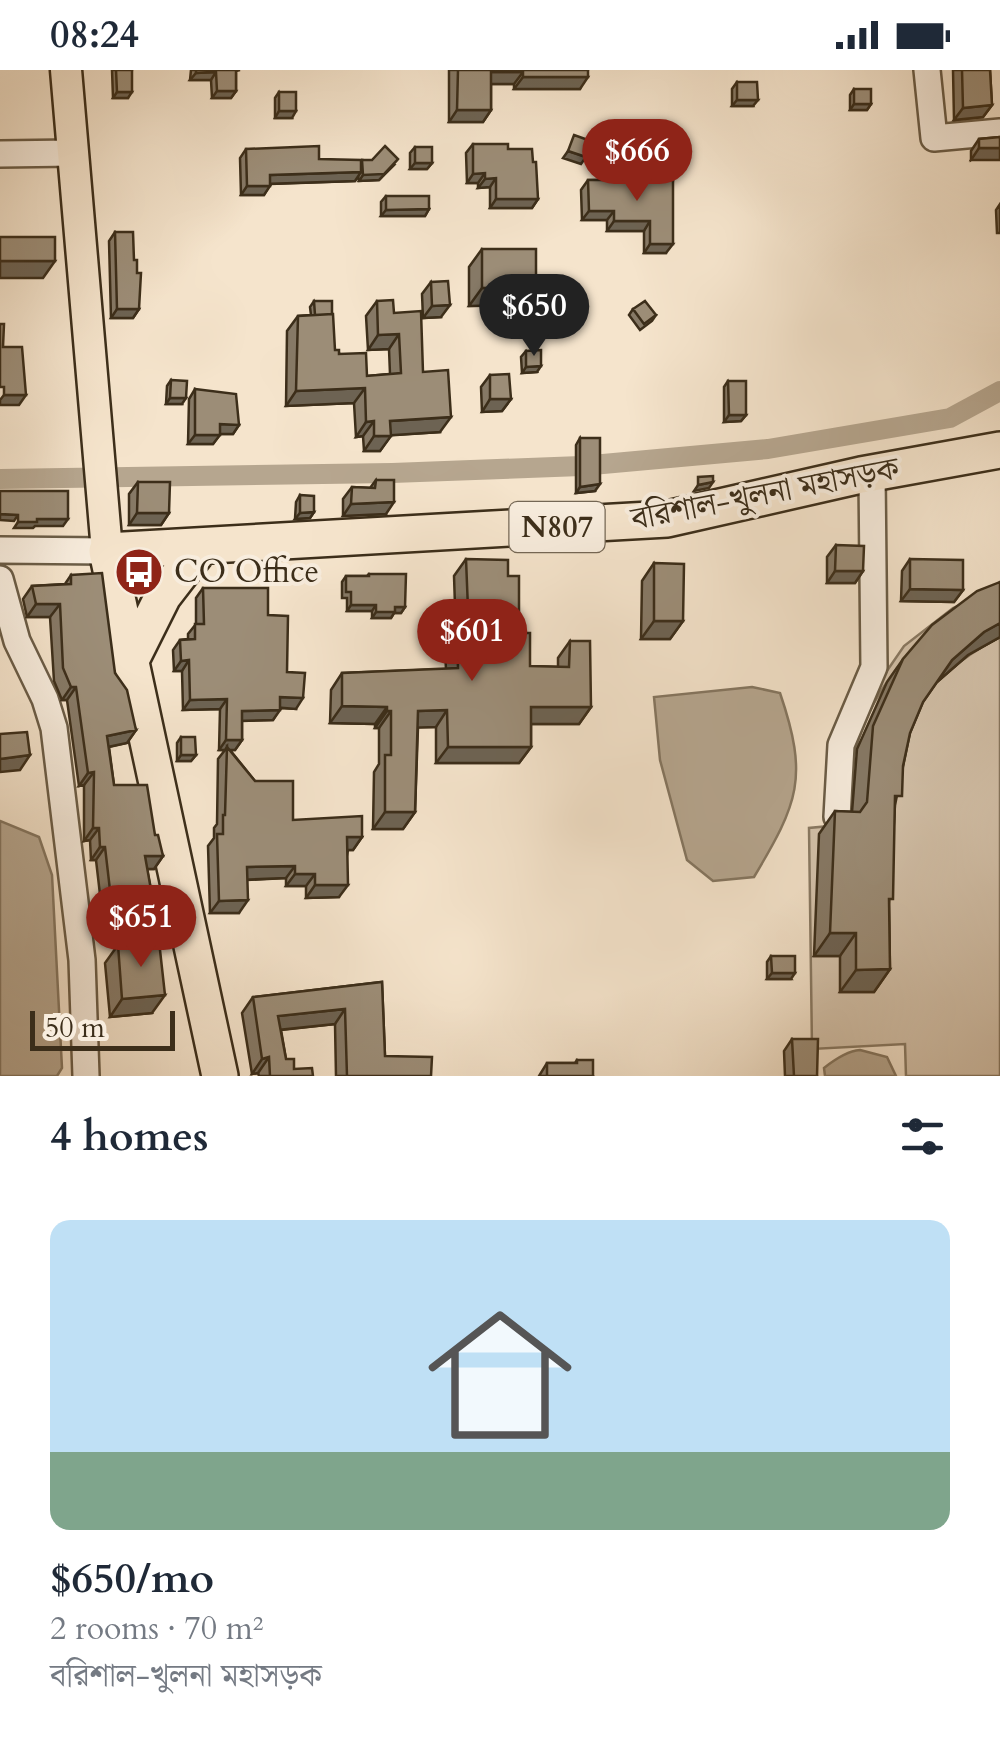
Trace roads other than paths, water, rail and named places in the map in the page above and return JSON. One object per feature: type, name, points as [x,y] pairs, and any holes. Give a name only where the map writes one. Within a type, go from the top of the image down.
[{"type":"highway","name":"বরিশাল-খুলনা মহাসড়ক","points":[[107,552],[667,519],[1000,450]]},
{"type":"highway","points":[[129,664],[162,596],[200,548]]},
{"type":"highway","points":[[107,552],[220,1076]]},
{"type":"main road","points":[[66,70],[107,552]]},
{"type":"street","points":[[926,70],[934,138],[1000,132]]},
{"type":"street","points":[[0,154],[73,153]]},
{"type":"street","points":[[837,817],[841,745],[874,668],[872,474]]},
{"type":"street","points":[[0,550],[107,552]]},
{"type":"street","points":[[0,578],[16,641],[54,728],[82,960],[86,1076]]},
{"type":"waterway","points":[[0,479],[581,466],[768,449],[950,418],[1000,391]]},
{"type":"place","name":"CO Office","points":[[139,572]]}]
